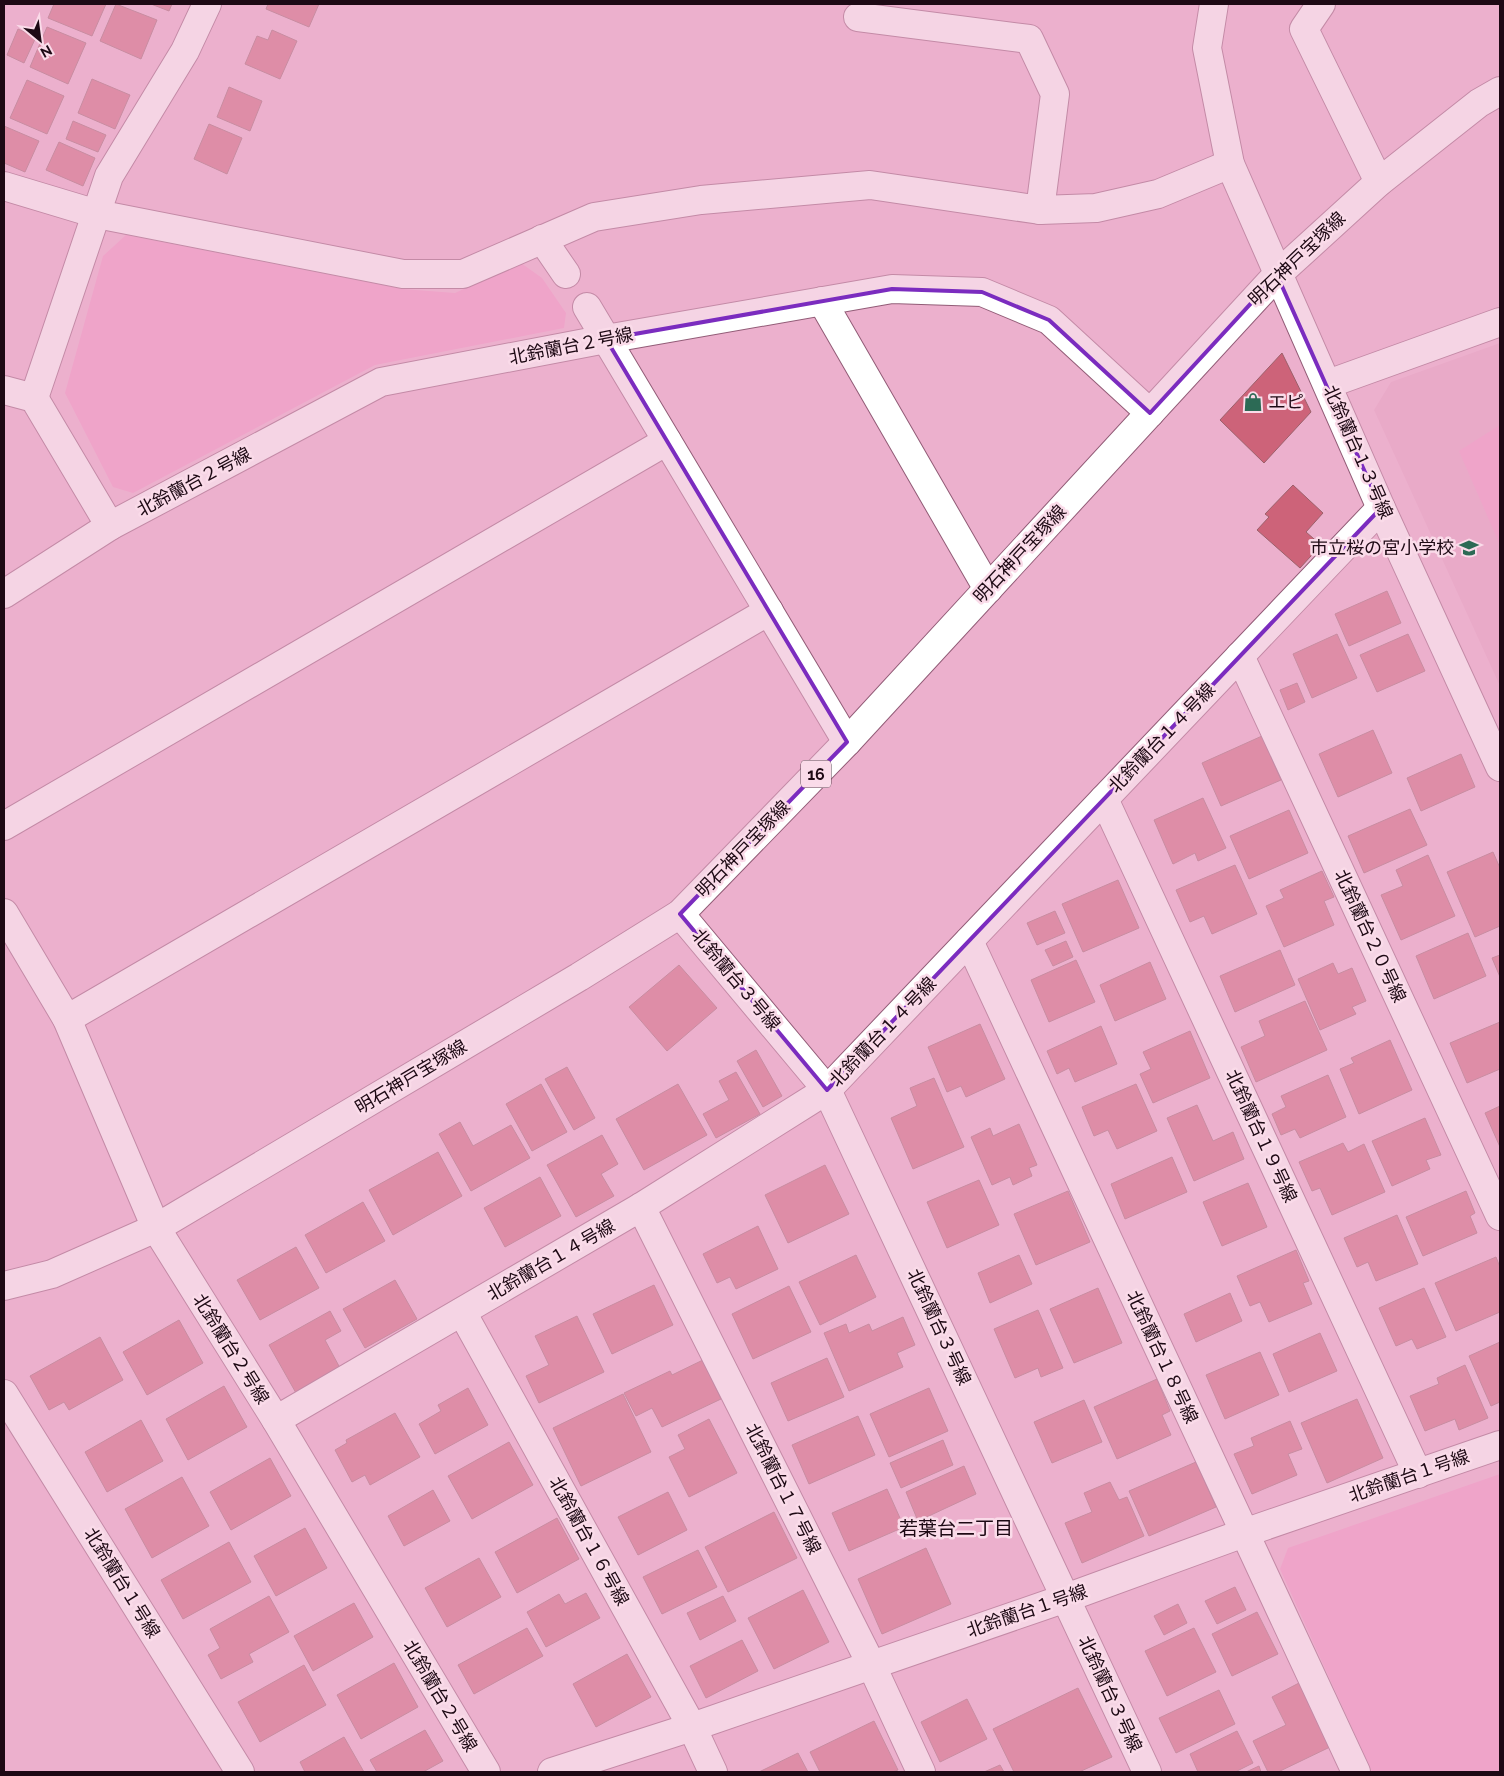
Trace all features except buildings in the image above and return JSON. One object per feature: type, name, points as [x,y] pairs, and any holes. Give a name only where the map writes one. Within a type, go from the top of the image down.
[{"type":"street","points":[[34,398],[97,214],[108,176],[185,50],[207,4]]},
{"type":"street","name":"北鈴蘭台１３号線","points":[[1214,4],[1207,48],[1230,164],[1277,275],[1328,384],[1381,508],[1500,766]]},
{"type":"street","points":[[1321,4],[1304,29],[1379,182]]},
{"type":"street","points":[[858,17],[1029,39],[1055,94],[1040,210]]},
{"type":"street","name":"明石神戸宝塚線","points":[[4,1286],[52,1274],[156,1228],[579,977],[680,914],[847,742],[1277,275],[1379,182],[1479,103],[1500,90]]},
{"type":"street","points":[[4,186],[97,214],[403,274],[462,274],[594,217],[701,200],[870,185],[1040,210],[1096,208],[1158,194],[1230,164]]},
{"type":"street","points":[[542,239],[566,274]]},
{"type":"street","name":"北鈴蘭台２号線","points":[[4,594],[110,526],[381,382],[606,339],[892,289],[982,292],[1049,320],[1150,413]]},
{"type":"street","points":[[822,301],[988,589]]},
{"type":"street","points":[[587,308],[847,742]]},
{"type":"street","points":[[1328,384],[1500,322]]},
{"type":"street","points":[[4,390],[34,398],[110,526]]},
{"type":"street","points":[[4,826],[667,441]]},
{"type":"street","name":"北鈴蘭台１４号線","points":[[276,1420],[641,1208],[827,1090],[1381,508]]},
{"type":"street","points":[[67,1019],[769,611]]},
{"type":"street","name":"北鈴蘭台２０号線","points":[[1240,656],[1500,1216]]},
{"type":"street","name":"北鈴蘭台１９号線","points":[[1104,799],[1418,1474]]},
{"type":"street","name":"北鈴蘭台２号線","points":[[4,913],[67,1019],[156,1228],[276,1420],[486,1772]]},
{"type":"street","name":"北鈴蘭台３号線","points":[[680,914],[827,1090],[1147,1772]]},
{"type":"street","name":"北鈴蘭台１８号線","points":[[969,941],[1356,1772]]},
{"type":"street","name":"北鈴蘭台１７号線","points":[[641,1208],[871,1664],[921,1772]]},
{"type":"street","name":"北鈴蘭台１６号線","points":[[462,1312],[692,1727],[714,1772]]},
{"type":"street","name":"北鈴蘭台１号線","points":[[4,1394],[240,1772]]},
{"type":"street","name":"北鈴蘭台１号線","points":[[552,1772],[692,1727],[1066,1598],[1244,1532],[1500,1445]]},
{"type":"highlighted area","points":[[1277,275],[1381,508],[827,1090],[680,914],[847,742],[606,339],[892,289],[982,292],[1049,320],[1150,413]]},
{"type":"shaded area","points":[[126,235],[403,289],[455,293],[521,263],[542,278],[566,313],[564,328],[375,365],[133,493],[113,487],[65,393],[103,256]]},
{"type":"shaded area","name":"市立桜の宮小学校","points":[[1500,343],[1500,686],[1374,410],[1391,382]]},
{"type":"shaded area","points":[[1500,425],[1500,545],[1459,451]]},
{"type":"shaded area","points":[[1500,1474],[1500,1772],[1372,1772],[1280,1569],[1288,1548]]},
{"type":"place","name":"エピ","points":[[1253,402]]},
{"type":"place","name":"市立桜の宮小学校","points":[[1469,548]]},
{"type":"district","name":"若葉台二丁目","points":[[956,1528]]}]
